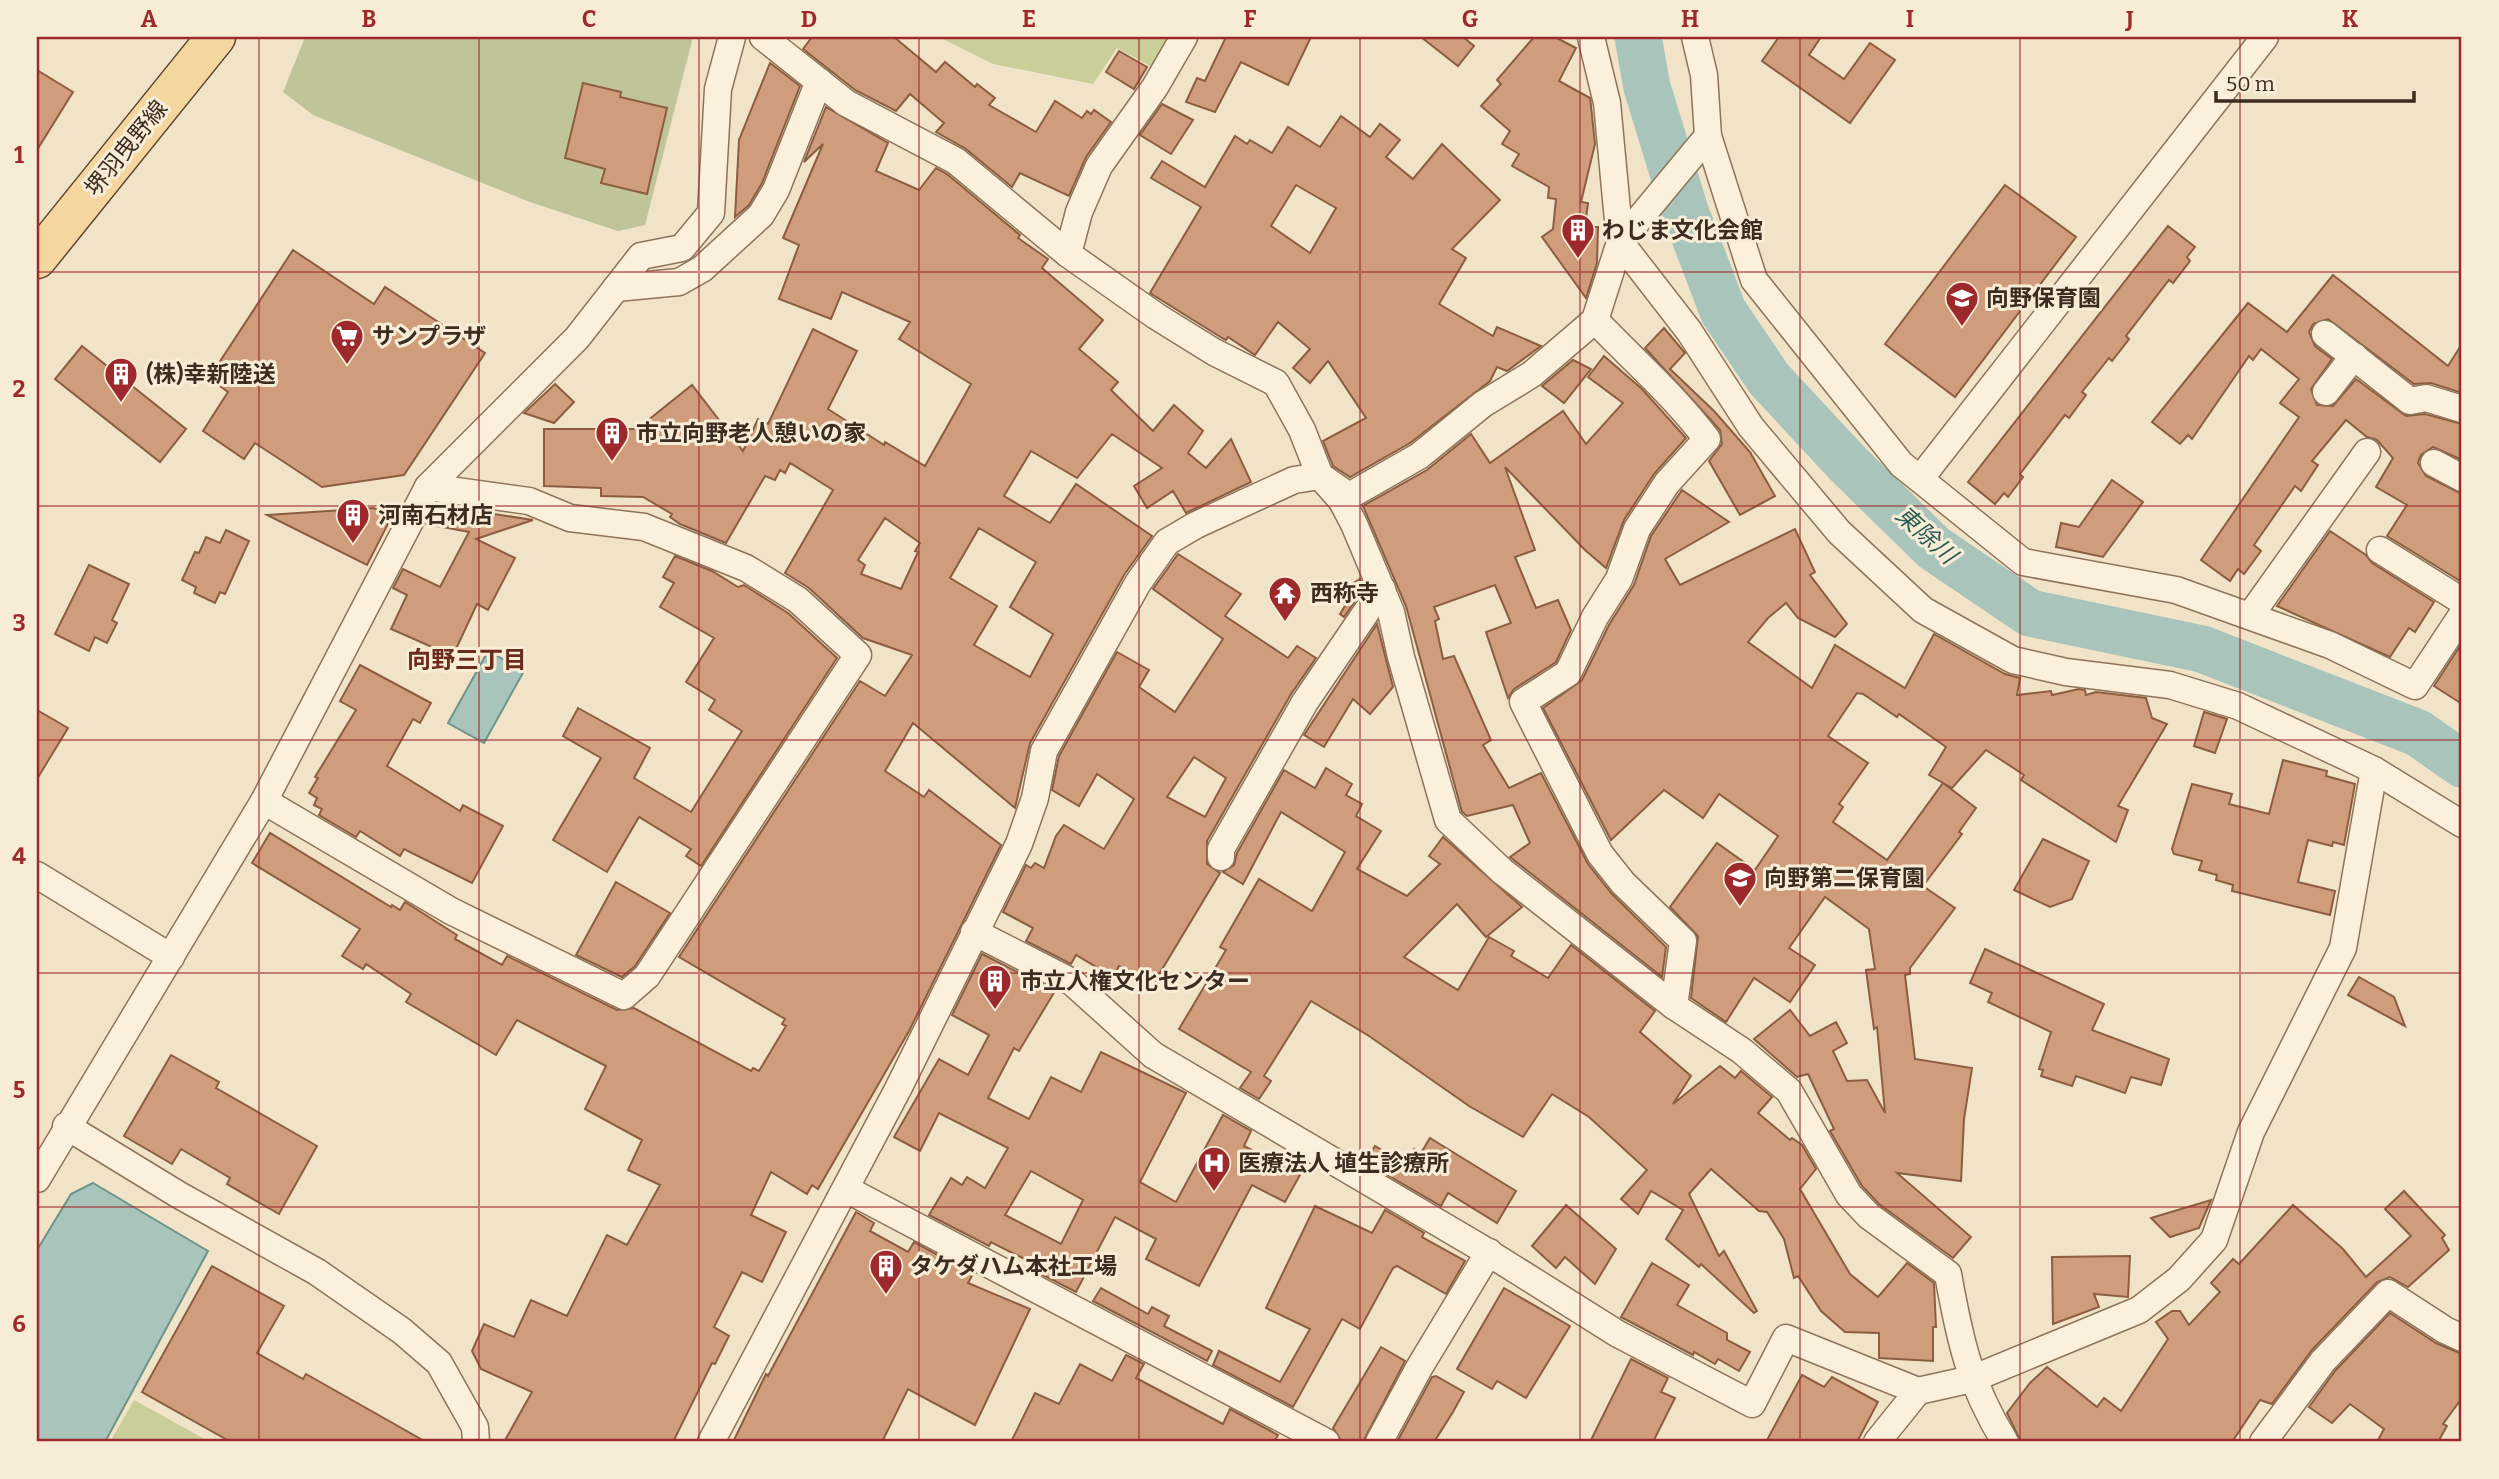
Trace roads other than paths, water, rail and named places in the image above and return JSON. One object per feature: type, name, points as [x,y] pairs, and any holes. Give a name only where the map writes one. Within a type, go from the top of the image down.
[{"type":"main road","name":"堺羽曳野線","points":[[37,259],[216,37]]},
{"type":"street","points":[[37,1179],[66,1126],[264,801],[428,487],[577,338],[641,256],[682,248],[711,213],[718,89],[732,37]]},
{"type":"street","points":[[763,37],[846,103],[956,161],[1068,254],[1179,330],[1276,383],[1298,419],[1320,476],[1342,501],[1382,589],[1391,612],[1401,657],[1448,820],[1502,871],[1674,1006],[1742,1051],[1789,1091],[1849,1195],[1869,1216],[1948,1274],[1961,1348],[1972,1379],[2005,1442]]},
{"type":"street","points":[[1068,254],[1079,212],[1099,166],[1155,87],[1184,37]]},
{"type":"street","points":[[1591,37],[1607,103],[1620,242],[1689,331],[1751,427],[1839,531],[1923,610],[2013,660],[2066,672],[2170,684],[2238,706],[2374,770],[2462,824]]},
{"type":"street","points":[[1695,37],[1703,75],[1708,136],[1754,280],[1901,464],[2023,562],[2176,590],[2330,645],[2415,685],[2462,615]]},
{"type":"street","points":[[1920,479],[2265,37]]},
{"type":"street","points":[[616,288],[679,282],[702,269],[761,215],[776,190],[819,81]]},
{"type":"street","points":[[712,1442],[846,1189],[1018,844],[1035,797],[1044,751],[1138,583],[1167,542],[1196,524],[1294,480],[1320,476],[1349,496],[1419,456],[1483,404],[1532,374],[1595,320],[1620,242],[1708,136]]},
{"type":"street","points":[[1595,320],[1629,356],[1663,385],[1707,439],[1667,483],[1637,529],[1619,579],[1595,617],[1568,673],[1557,683],[1523,702],[1600,854],[1623,883],[1683,941],[1674,1006]]},
{"type":"street","points":[[2325,334],[2410,401],[2426,397],[2462,409]]},
{"type":"street","points":[[2326,391],[2354,356]]},
{"type":"street","points":[[2250,616],[2367,452]]},
{"type":"street","points":[[2434,463],[2462,478]]},
{"type":"street","points":[[264,801],[451,911],[624,996],[647,976],[858,655],[798,600],[746,568],[644,527],[570,518],[529,501],[428,487]]},
{"type":"street","points":[[2379,550],[2462,601]]},
{"type":"street","points":[[1221,857],[1222,849],[1304,702],[1382,589]]},
{"type":"street","points":[[974,932],[1072,982],[1153,1055],[1489,1252],[1618,1334],[1752,1404],[1786,1338],[1919,1391],[1972,1379],[2139,1310],[2179,1279],[2214,1240],[2251,1132],[2343,948],[2374,770]]},
{"type":"street","points":[[37,875],[171,957]]},
{"type":"street","points":[[66,1126],[179,1195],[317,1272],[402,1331],[439,1363],[474,1427],[476,1442]]},
{"type":"street","points":[[846,1189],[1326,1442]]},
{"type":"street","points":[[1379,1442],[1419,1368],[1489,1252]]},
{"type":"street","points":[[2263,1442],[2323,1361],[2388,1293],[2410,1305],[2445,1331],[2462,1338]]},
{"type":"street","points":[[1877,1442],[1919,1391]]},
{"type":"water","points":[[488,651],[524,671],[484,743],[448,723]]},
{"type":"water","points":[[93,1183],[208,1251],[105,1442],[37,1442],[37,1250],[71,1194]]},
{"type":"waterway","name":"東除川","points":[[1638,37],[1647,87],[1685,211],[1723,311],[1769,379],[1848,464],[1934,548],[2030,613],[2202,649],[2418,733],[2462,764]]},
{"type":"place","name":"わじま文化会館","points":[[1578,260]]},
{"type":"place","name":"向野保育園","points":[[1962,328]]},
{"type":"place","name":"サンプラザ","points":[[347,366]]},
{"type":"place","name":"(株)幸新陸送","points":[[121,404]]},
{"type":"place","name":"市立向野老人憩いの家","points":[[612,463]]},
{"type":"place","name":"河南石材店","points":[[353,545]]},
{"type":"place","name":"西称寺","points":[[1285,623]]},
{"type":"place","name":"向野第二保育園","points":[[1740,908]]},
{"type":"place","name":"市立人権文化センター","points":[[995,1011]]},
{"type":"place","name":"医療法人 埴生診療所","points":[[1214,1193]]},
{"type":"place","name":"タケダハム本社工場","points":[[886,1296]]},
{"type":"district","name":"向野三丁目","points":[[467,660]]}]
